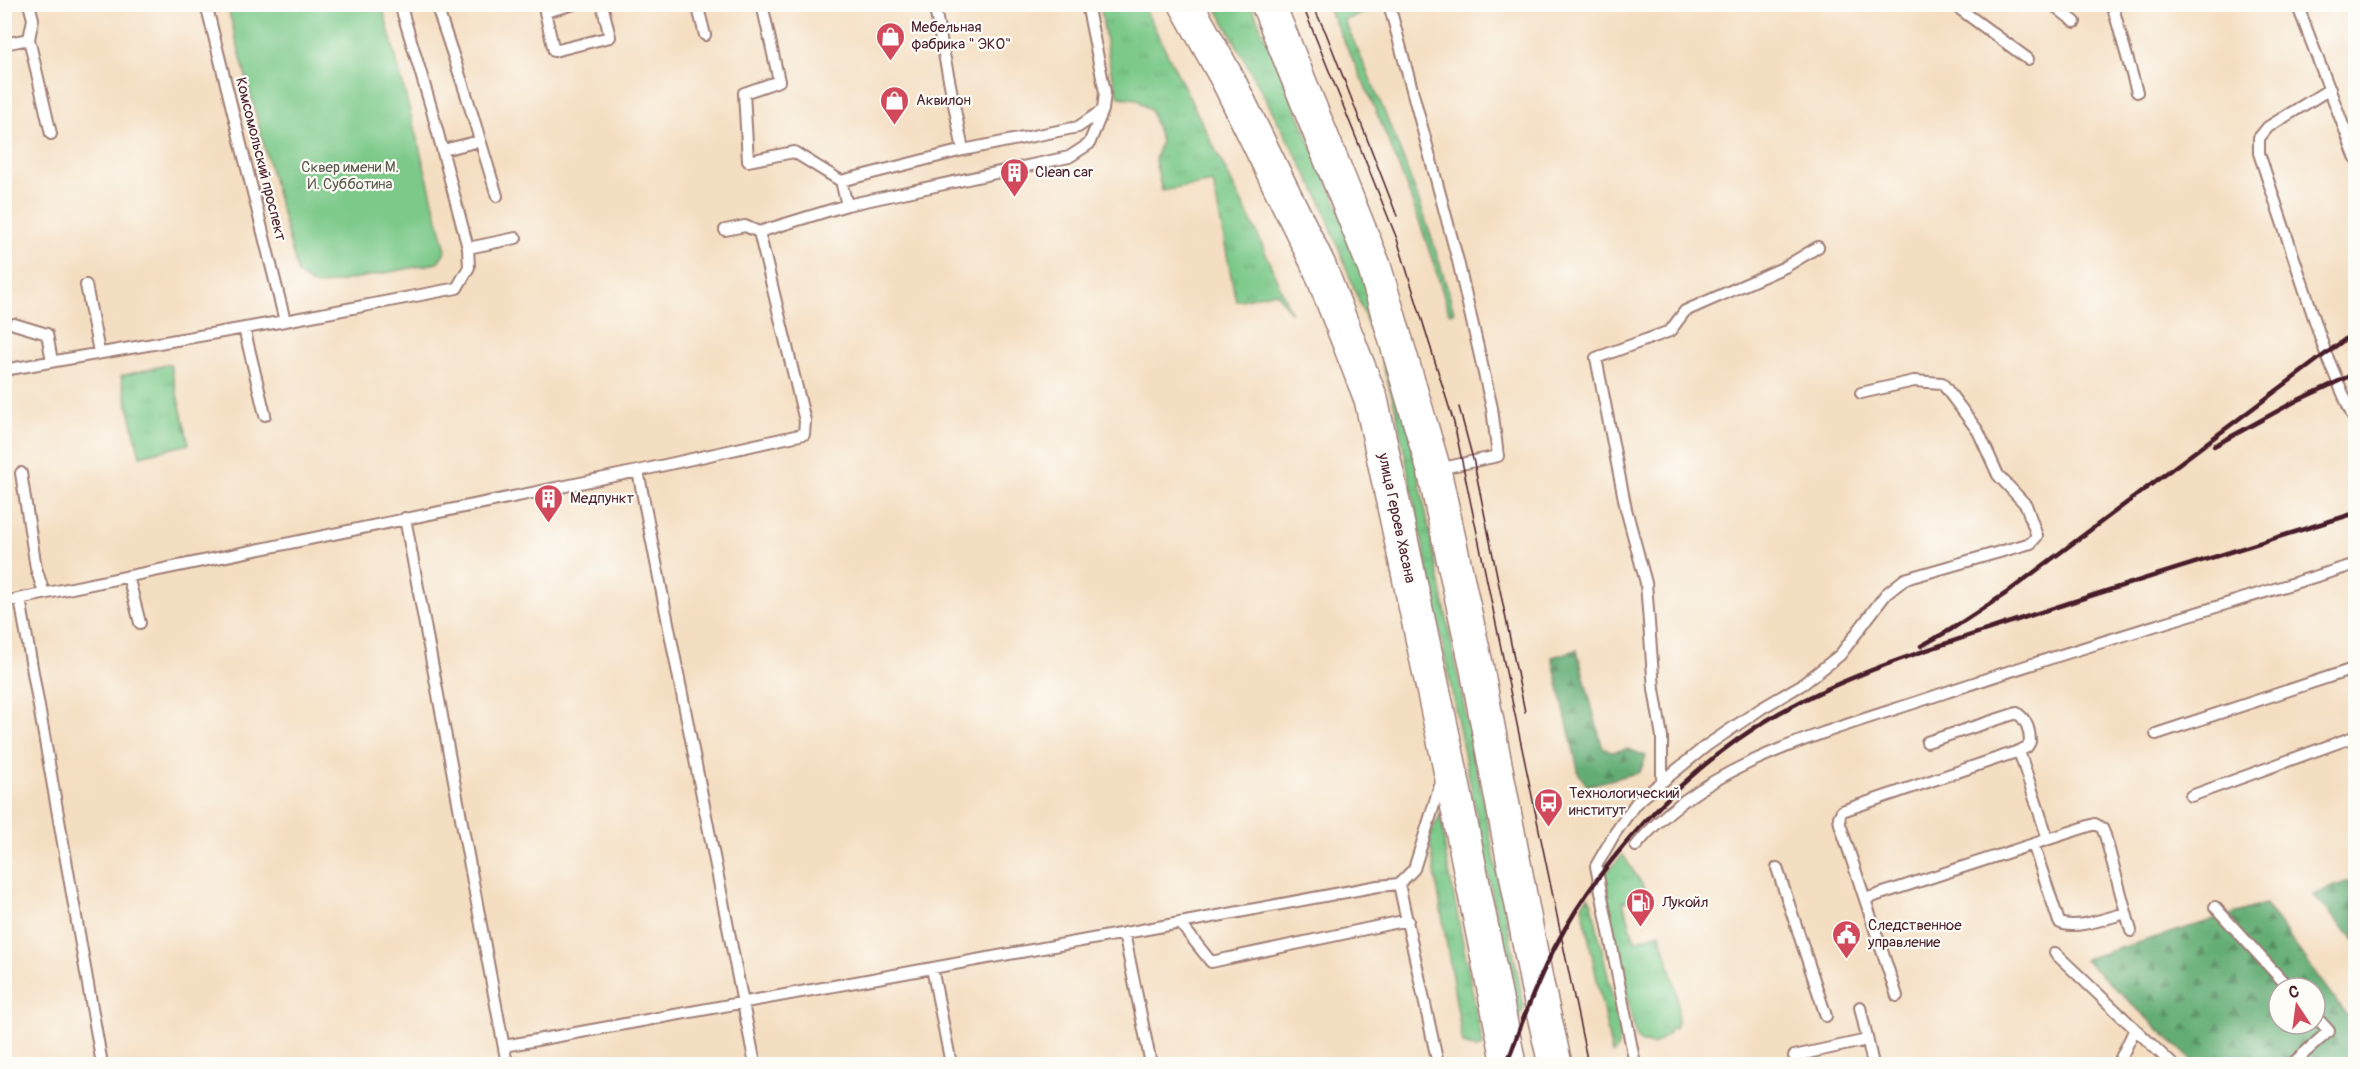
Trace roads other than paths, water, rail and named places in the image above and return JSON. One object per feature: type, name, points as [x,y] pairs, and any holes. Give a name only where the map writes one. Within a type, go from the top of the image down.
[{"type":"main road","name":"улица Героев Хасана","points":[[1186,4],[1228,80],[1319,266],[1371,399],[1448,759],[1509,1065]]},
{"type":"main road","points":[[1268,4],[1374,266],[1434,470],[1476,664],[1537,984],[1555,1065]]},
{"type":"lane","points":[[29,4],[33,19],[29,39],[51,134]]},
{"type":"lane","name":"Комсомольский проспект","points":[[206,4],[285,321]]},
{"type":"lane","points":[[4,370],[458,288],[469,267],[468,248],[443,150],[400,4]]},
{"type":"lane","points":[[436,4],[497,196]]},
{"type":"lane","points":[[575,4],[545,12],[554,51],[610,37],[602,4]]},
{"type":"lane","points":[[698,4],[705,35]]},
{"type":"lane","points":[[762,4],[779,81],[744,93],[748,161],[794,152],[841,181],[847,205]]},
{"type":"lane","points":[[934,4],[963,150]]},
{"type":"lane","points":[[724,230],[745,226],[759,232],[847,205],[1069,157],[1089,144],[1103,110],[1105,92],[1087,4]]},
{"type":"lane","points":[[1389,4],[1458,261],[1492,408],[1498,456],[1434,470]]},
{"type":"lane","points":[[1953,4],[2028,59]]},
{"type":"lane","points":[[2052,4],[2075,22]]},
{"type":"lane","points":[[2112,4],[2137,92]]},
{"type":"lane","points":[[2297,4],[2355,159]]},
{"type":"lane","points":[[4,44],[29,39]]},
{"type":"lane","points":[[2330,89],[2268,127],[2259,138],[2259,153],[2326,354],[2355,424]]},
{"type":"lane","points":[[841,181],[963,150],[1078,127],[1103,110]]},
{"type":"lane","points":[[443,150],[480,141]]},
{"type":"lane","points":[[4,602],[638,471],[804,434],[805,421],[759,232]]},
{"type":"lane","points":[[468,248],[516,238]]},
{"type":"lane","points":[[1662,782],[1662,737],[1654,689],[1646,583],[1626,509],[1596,358],[1670,331],[1685,311],[1785,267],[1818,247]]},
{"type":"lane","points":[[86,285],[99,352]]},
{"type":"lane","points":[[14,324],[47,334],[52,361]]},
{"type":"lane","points":[[244,328],[265,416]]},
{"type":"lane","points":[[1635,1065],[1596,866],[1636,803],[1706,746],[1762,708],[1803,684],[1840,655],[1886,594],[1905,579],[2031,543],[2037,536],[2026,505],[1998,475],[1978,431],[1942,383],[1914,381],[1861,393]]},
{"type":"lane","points":[[638,471],[755,1065]]},
{"type":"lane","points":[[21,473],[36,568],[44,593]]},
{"type":"lane","points":[[405,518],[507,1065]]},
{"type":"lane","points":[[1636,846],[1651,828],[1698,790],[1747,763],[1803,741],[1994,676],[2355,564]]},
{"type":"lane","points":[[128,576],[140,623]]},
{"type":"lane","points":[[20,599],[102,1065]]},
{"type":"lane","points":[[2156,734],[2355,668]]},
{"type":"lane","points":[[1897,996],[1840,824],[1839,817],[1842,811],[2019,751],[2027,747],[2030,742],[2026,724],[2018,713],[1927,742]]},
{"type":"lane","points":[[2191,796],[2355,736]]},
{"type":"lane","points":[[2019,751],[2048,839]]},
{"type":"lane","points":[[504,1046],[1399,884],[1414,869],[1423,833],[1448,759]]},
{"type":"lane","points":[[1865,899],[2095,824],[2102,828],[2131,931]]},
{"type":"lane","points":[[2033,844],[2060,922],[2066,926],[2075,925],[2126,913]]},
{"type":"lane","points":[[1777,868],[1826,1016]]},
{"type":"lane","points":[[1399,884],[1438,1065]]},
{"type":"lane","points":[[2215,907],[2278,976]]},
{"type":"lane","points":[[1180,923],[1211,962],[1408,920]]},
{"type":"lane","points":[[1124,933],[1151,1065]]},
{"type":"lane","points":[[2055,952],[2172,1065]]},
{"type":"lane","points":[[932,968],[951,1065]]},
{"type":"lane","points":[[1860,1007],[1873,1065]]},
{"type":"lane","points":[[2118,1065],[2135,1029]]},
{"type":"lane","points":[[2292,1065],[2324,1036]]},
{"type":"lane","points":[[1794,1056],[1867,1040]]},
{"type":"tram line","points":[[1302,4],[1397,239],[1454,423],[1588,1064]]},
{"type":"tram line","points":[[1312,4],[1326,33],[1397,216]]},
{"type":"tram line","points":[[1459,407],[1474,463],[1525,712]]},
{"type":"railway","points":[[1921,646],[2005,594],[2356,331]]},
{"type":"railway","points":[[2214,446],[2296,401],[2356,373]]},
{"type":"railway","points":[[1507,1064],[1546,965],[1565,928],[1588,892],[1644,822],[1709,761],[1744,735],[1808,698],[1901,659],[2110,590],[2356,513]]},
{"type":"place","name":"Мебельная фабрика \" ЭКО\"","points":[[890,62]]},
{"type":"place","name":"Аквилон","points":[[895,126]]},
{"type":"place","name":"Clean car","points":[[1014,198]]},
{"type":"place","name":"Медпункт","points":[[549,524]]},
{"type":"place","name":"Технологический институт","points":[[1548,828]]},
{"type":"place","name":"Лукойл","points":[[1641,928]]},
{"type":"place","name":"Следственное управление","points":[[1847,960]]},
{"type":"park label","name":"Сквер имени М. И. Субботина","points":[[350,176]]}]
